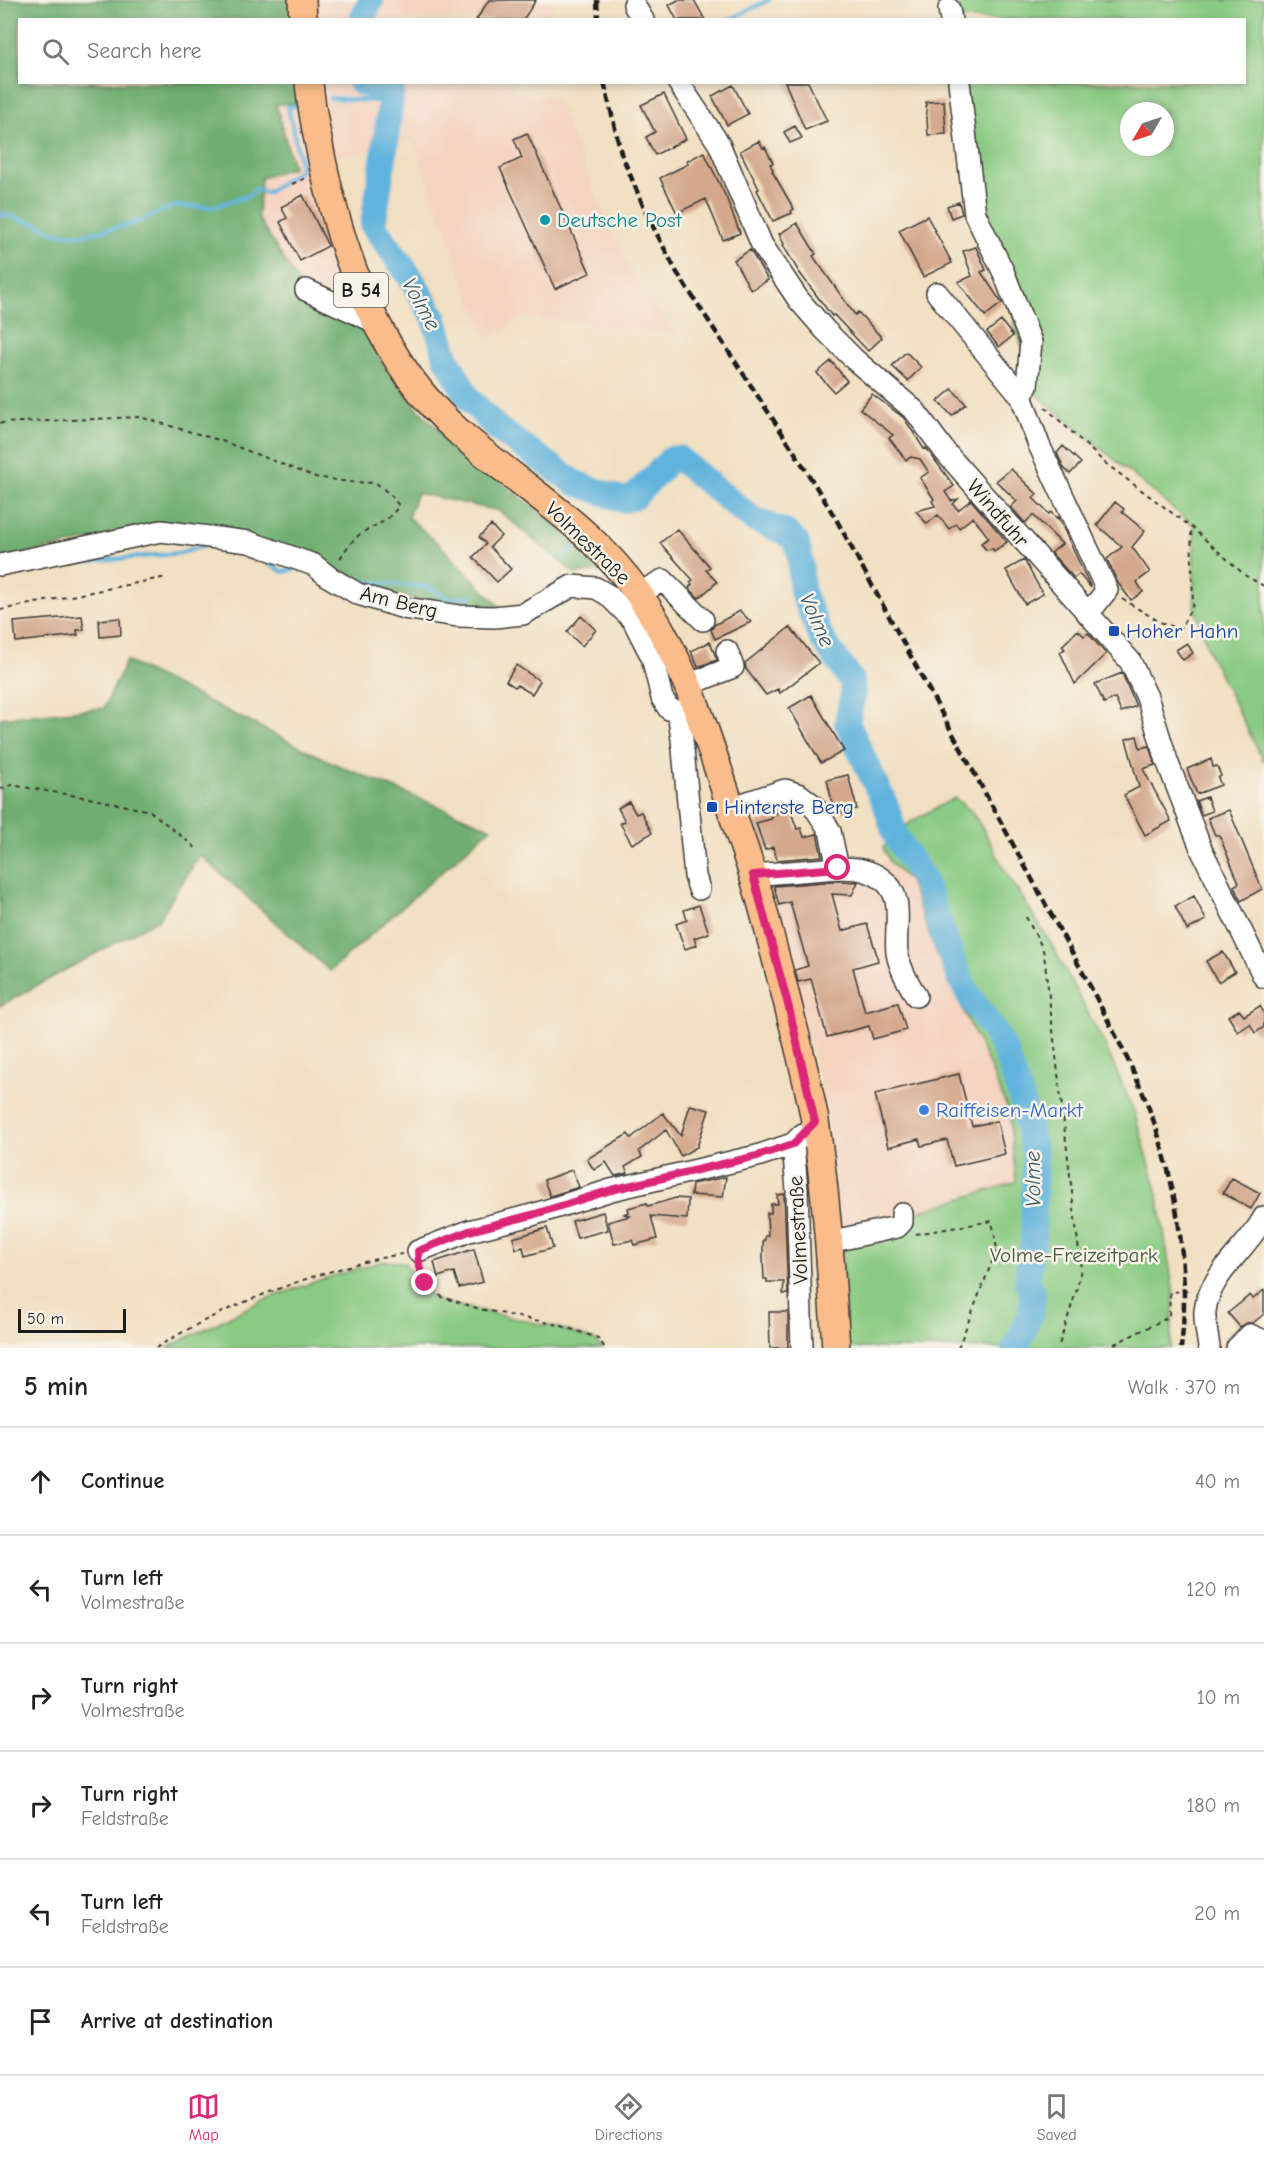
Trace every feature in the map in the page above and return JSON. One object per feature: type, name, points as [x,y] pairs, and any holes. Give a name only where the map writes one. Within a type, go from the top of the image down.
[{"type":"main road","points":[[302,0],[303,18]]},
{"type":"main road","name":"Volmestraße","points":[[309,84],[311,104],[332,204],[357,280],[375,322],[410,379],[458,431],[564,516],[599,548],[638,594],[669,642],[687,701],[730,808],[753,875],[794,1030],[815,1122],[829,1242],[836,1348]]},
{"type":"street","name":"Windfuhr","points":[[679,84],[719,144],[762,245],[798,298],[855,360],[915,411],[946,453],[1123,652],[1138,675],[1150,705],[1167,761],[1202,851],[1264,977]]},
{"type":"street","points":[[959,84],[975,214],[1003,271],[1031,342],[1027,386],[1021,396]]},
{"type":"street","points":[[306,290],[375,322]]},
{"type":"street","points":[[937,293],[1021,396],[1039,445],[1107,590],[1088,614]]},
{"type":"street","name":"Am Berg","points":[[0,566],[161,531],[249,542],[314,565],[358,594],[404,608],[459,616],[494,617],[523,614],[572,586],[596,588],[608,595],[633,620],[652,657],[662,699],[669,709],[687,701]]},
{"type":"street","points":[[638,594],[663,580],[703,620]]},
{"type":"street","points":[[699,889],[695,876],[682,739],[687,701],[733,667],[728,651]]},
{"type":"street","points":[[730,808],[785,790],[800,795],[813,805],[830,831],[838,868]]},
{"type":"street","points":[[753,875],[856,868],[873,873],[889,884],[896,900],[897,953],[904,975],[916,996]]},
{"type":"street","points":[[418,1251],[469,1231],[532,1215],[611,1190],[757,1156],[793,1144],[815,1122]]},
{"type":"street","name":"Volmestraße","points":[[793,1144],[797,1190],[802,1348]]},
{"type":"street","points":[[829,1242],[897,1227],[902,1222],[902,1214]]},
{"type":"street","points":[[1209,1348],[1205,1312],[1212,1291],[1264,1217]]},
{"type":"path","points":[[1021,396],[1040,402],[1105,463],[1191,528],[1246,576],[1264,586]]},
{"type":"path","points":[[0,423],[140,417],[222,441],[315,477],[376,483],[392,496],[399,506],[388,520],[360,534],[349,544],[329,577]]},
{"type":"path","points":[[1107,590],[1160,622],[1180,630],[1193,605],[1191,528]]},
{"type":"path","points":[[0,610],[167,577]]},
{"type":"path","points":[[0,789],[12,785],[150,811],[196,849]]},
{"type":"path","points":[[1026,917],[1044,954],[1081,1269],[1058,1348]]},
{"type":"path","points":[[908,1236],[992,1221],[997,1249],[958,1348]]},
{"type":"path","points":[[156,1348],[205,1320],[262,1294],[384,1257],[418,1251],[419,1267],[425,1283],[442,1297],[480,1309],[559,1325],[598,1338],[605,1348]]},
{"type":"path","points":[[1106,1348],[1169,1317],[1170,1292],[1184,1293],[1202,1288],[1212,1291]]},
{"type":"shaded area","points":[[317,0],[552,0],[551,18],[315,18]]},
{"type":"shaded area","points":[[306,84],[514,84],[509,91],[556,97],[608,225],[640,285],[676,335],[525,316],[486,340],[413,141],[311,161],[354,303],[304,292],[258,218],[261,178],[293,167],[276,103]]},
{"type":"shaded area","points":[[869,861],[890,862],[909,880],[938,957],[1009,1112],[1016,1182],[910,1214],[839,1227],[826,1102],[767,880]]},
{"type":"green space","points":[[0,0],[294,0],[296,18],[18,18],[18,84],[303,84],[306,104],[276,104],[293,167],[261,178],[258,218],[304,292],[363,323],[381,362],[417,408],[463,454],[552,521],[604,571],[575,574],[499,511],[417,493],[408,517],[438,543],[500,607],[470,609],[383,593],[312,557],[159,526],[0,559]]},
{"type":"green space","points":[[951,0],[1264,0],[1264,762],[1210,655],[1194,606],[1194,526],[1035,393],[980,201],[964,84],[1246,84],[1246,18],[956,18]]},
{"type":"green space","points":[[126,661],[335,764],[491,828],[330,971],[200,855],[159,919],[0,1006],[0,718],[104,708]]},
{"type":"green space","name":"Volme-Freizeitpark","points":[[955,798],[971,811],[983,829],[1004,869],[1050,942],[1103,1041],[1134,1111],[1157,1190],[1174,1294],[1170,1348],[846,1348],[842,1246],[908,1232],[910,1214],[1016,1182],[1009,1112],[938,957],[909,881],[890,862],[883,848],[907,825]]},
{"type":"green space","points":[[383,1261],[404,1262],[424,1290],[438,1301],[558,1328],[596,1341],[602,1348],[167,1348],[261,1301]]},
{"type":"building","points":[[489,0],[536,0],[524,18],[477,18]]},
{"type":"building","points":[[678,0],[694,0],[704,18],[676,18],[669,5]]},
{"type":"building","points":[[786,84],[809,84],[827,121],[805,130]]},
{"type":"building","points":[[733,85],[748,114],[727,125],[712,96]]},
{"type":"building","points":[[664,94],[686,139],[655,155],[646,137],[655,132],[641,105]]},
{"type":"building","points":[[944,101],[946,134],[928,135],[926,102]]},
{"type":"building","points":[[795,126],[802,138],[790,143],[784,132]]},
{"type":"building","name":"Deutsche Post","points":[[527,133],[590,273],[555,289],[500,168],[522,158],[514,139]]},
{"type":"building","points":[[759,141],[763,148],[765,147],[773,163],[770,164],[772,171],[794,209],[792,213],[773,221],[740,151]]},
{"type":"building","points":[[704,152],[726,197],[740,233],[723,240],[706,199],[677,213],[660,178],[688,164],[687,161]]},
{"type":"building","points":[[303,195],[328,246],[300,261],[280,222],[287,218],[281,207]]},
{"type":"building","points":[[959,202],[962,214],[951,218],[947,206]]},
{"type":"building","points":[[927,216],[952,263],[923,277],[899,230]]},
{"type":"building","points":[[797,223],[816,254],[813,256],[855,315],[858,312],[882,338],[868,351],[834,315],[832,316],[799,272],[783,245],[779,234]]},
{"type":"building","points":[[976,247],[986,270],[981,272],[1002,303],[985,316],[958,282],[972,276],[963,251]]},
{"type":"building","points":[[750,250],[768,280],[751,290],[734,260]]},
{"type":"building","points":[[1001,321],[1013,336],[999,347],[987,332]]},
{"type":"building","points":[[906,352],[921,367],[908,381],[892,366]]},
{"type":"building","points":[[831,361],[847,381],[834,392],[817,373]]},
{"type":"building","points":[[952,389],[966,404],[952,416],[938,401]]},
{"type":"building","points":[[872,394],[904,418],[924,449],[926,448],[954,486],[945,492],[951,501],[958,499],[953,504],[958,510],[971,500],[1007,542],[994,551],[993,549],[986,550],[981,543],[989,538],[973,517],[959,528],[956,524],[949,529],[938,515],[927,524],[916,511],[935,506],[932,501],[934,499],[920,478],[929,472],[920,459],[911,457],[906,460],[889,438],[893,435],[860,409]]},
{"type":"building","points":[[1063,446],[1081,463],[1070,474],[1064,468],[1057,453]]},
{"type":"building","points":[[1011,469],[1037,494],[1033,498],[1049,514],[1051,512],[1057,519],[1058,517],[1091,588],[1079,574],[1074,578],[1051,553],[1062,544],[1033,515],[1025,523],[1011,507],[1017,501],[996,481]]},
{"type":"building","points":[[1115,502],[1124,509],[1122,512],[1145,531],[1132,547],[1150,572],[1137,582],[1143,592],[1131,600],[1118,583],[1107,559],[1122,547],[1097,525]]},
{"type":"building","points":[[491,525],[501,536],[490,547],[511,569],[497,582],[473,557],[486,544],[479,537]]},
{"type":"building","points":[[677,529],[710,567],[706,570],[717,582],[699,598],[689,588],[693,580],[660,543]]},
{"type":"building","points":[[1024,560],[1043,594],[1025,604],[1006,570]]},
{"type":"building","points":[[740,611],[751,622],[715,639],[711,630],[714,625]]},
{"type":"building","points":[[82,616],[84,630],[77,630],[78,635],[16,642],[14,622]]},
{"type":"building","points":[[581,616],[596,630],[582,646],[567,632]]},
{"type":"building","points":[[120,618],[121,635],[100,637],[99,620]]},
{"type":"building","points":[[790,627],[819,663],[780,693],[778,689],[766,695],[746,669],[745,663]]},
{"type":"building","points":[[1078,630],[1084,636],[1088,633],[1106,654],[1075,684],[1060,652],[1065,649],[1062,646]]},
{"type":"building","points":[[710,642],[717,660],[698,667],[691,651]]},
{"type":"building","points":[[1187,643],[1193,653],[1183,660],[1176,650]]},
{"type":"building","points":[[516,665],[540,681],[532,694],[506,681]]},
{"type":"building","points":[[1122,673],[1136,706],[1121,712],[1115,698],[1104,703],[1095,684]]},
{"type":"building","points":[[811,695],[844,751],[821,763],[789,708]]},
{"type":"building","points":[[1137,736],[1140,748],[1149,746],[1155,765],[1143,769],[1171,821],[1145,835],[1124,795],[1139,787],[1126,739]]},
{"type":"building","points":[[1211,759],[1213,767],[1217,766],[1221,776],[1218,778],[1221,785],[1197,794],[1187,769]]},
{"type":"building","points":[[848,775],[857,809],[840,813],[838,805],[833,806],[827,780]]},
{"type":"building","points":[[1207,797],[1212,811],[1202,815],[1196,801]]},
{"type":"building","points":[[629,802],[636,814],[641,812],[652,833],[632,844],[620,823],[625,821],[618,808]]},
{"type":"building","points":[[1229,810],[1262,889],[1241,901],[1234,886],[1239,883],[1219,835],[1215,835],[1208,818]]},
{"type":"building","points":[[780,812],[785,814],[791,812],[797,829],[801,828],[804,837],[817,834],[822,856],[777,860],[773,847],[765,850],[756,823],[771,819],[774,814]]},
{"type":"building","points":[[838,881],[858,882],[852,895],[832,894],[842,931],[867,924],[878,961],[853,968],[865,1012],[898,1003],[906,1030],[873,1039],[869,1026],[827,1037],[811,979],[798,982],[795,970],[808,966],[790,902],[779,905],[774,886]]},
{"type":"building","points":[[1194,896],[1206,920],[1187,930],[1175,906]]},
{"type":"building","points":[[699,905],[709,933],[694,938],[697,945],[685,949],[676,924],[687,920],[684,910]]},
{"type":"building","points":[[1223,952],[1235,972],[1218,982],[1206,961]]},
{"type":"building","points":[[1260,1006],[1264,1013],[1264,1027],[1255,1033],[1250,1024],[1238,1032],[1228,1016],[1239,1010],[1244,1016]]},
{"type":"building","name":"Raiffeisen-Markt","points":[[959,1074],[972,1126],[997,1121],[1005,1154],[954,1166],[947,1140],[921,1146],[919,1139],[888,1147],[875,1094]]},
{"type":"building","points":[[690,1105],[709,1110],[697,1147],[681,1156],[666,1130],[639,1151],[642,1157],[625,1167],[628,1173],[615,1176],[606,1162],[594,1170],[587,1159],[628,1134],[631,1138],[663,1113],[681,1136]]},
{"type":"building","points":[[572,1170],[579,1187],[550,1196],[544,1180]]},
{"type":"building","points":[[726,1177],[723,1197],[691,1195],[692,1184]]},
{"type":"building","points":[[1232,1178],[1260,1193],[1251,1209],[1223,1193]]},
{"type":"building","points":[[784,1194],[788,1294],[783,1294],[784,1282],[767,1282],[767,1279],[764,1279],[763,1259],[763,1240],[765,1236],[768,1236],[767,1213],[771,1213],[771,1204],[778,1204],[777,1195]]},
{"type":"building","points":[[676,1198],[688,1199],[687,1219],[651,1216],[657,1239],[634,1245],[632,1240],[614,1244],[608,1222],[630,1216],[624,1214],[629,1212],[628,1208],[647,1203],[648,1206]]},
{"type":"building","points":[[603,1212],[608,1230],[577,1238],[572,1221]]},
{"type":"building","points":[[547,1228],[553,1248],[525,1256],[523,1247],[516,1249],[513,1238]]},
{"type":"building","points":[[474,1249],[483,1282],[459,1288],[454,1272],[438,1277],[434,1262]]},
{"type":"building","points":[[1264,1290],[1264,1314],[1253,1323],[1240,1327],[1228,1313],[1250,1295],[1253,1299]]},
{"type":"building","points":[[769,1312],[788,1312],[788,1348],[770,1348]]},
{"type":"waterway","name":"Volme","points":[[363,18],[371,0]]},
{"type":"waterway","points":[[733,18],[769,0]]},
{"type":"waterway","name":"Volme","points":[[366,84],[375,87],[384,84]]},
{"type":"waterway","name":"Volme","points":[[384,84],[392,89],[373,225],[410,277],[434,317],[446,357],[468,398],[498,429],[575,483],[624,500],[634,497],[671,459],[678,458],[751,518],[787,533],[797,543],[802,592],[822,639],[852,681],[853,694],[847,723],[886,806],[896,837],[922,877],[957,972],[970,997],[996,1034],[1006,1054],[1022,1100],[1035,1155],[1033,1240],[1027,1281],[1033,1295],[1030,1315],[1018,1344],[1014,1348]]},
{"type":"waterway","points":[[330,98],[391,102]]},
{"type":"waterway","points":[[0,214],[35,223],[55,233],[82,235],[133,224],[174,206],[212,207],[248,196],[257,189],[267,193],[300,170],[301,165],[288,107],[300,106]]},
{"type":"waterway","points":[[86,562],[180,553],[205,545]]},
{"type":"waterway","points":[[563,555],[580,546]]},
{"type":"waterway","points":[[237,551],[254,555],[283,572],[299,568]]},
{"type":"waterway","points":[[352,581],[427,587],[448,598],[471,597]]},
{"type":"railway","points":[[597,0],[598,18]]},
{"type":"railway","points":[[604,84],[621,153],[647,215],[676,271],[836,519],[1089,984],[1131,1067],[1155,1125],[1172,1187],[1178,1220],[1184,1285],[1181,1348]]},
{"type":"place","name":"Deutsche Post","points":[[545,220]]},
{"type":"place","name":"Hoher Hahn","points":[[1114,631]]},
{"type":"place","name":"Hinterste Berg","points":[[712,807]]},
{"type":"place","name":"Raiffeisen-Markt","points":[[924,1110]]},
{"type":"route","points":[[425,1283],[419,1267],[418,1251],[469,1231],[532,1215],[611,1190],[757,1156],[793,1144],[815,1122],[789,1008],[753,875],[838,868]]}]
